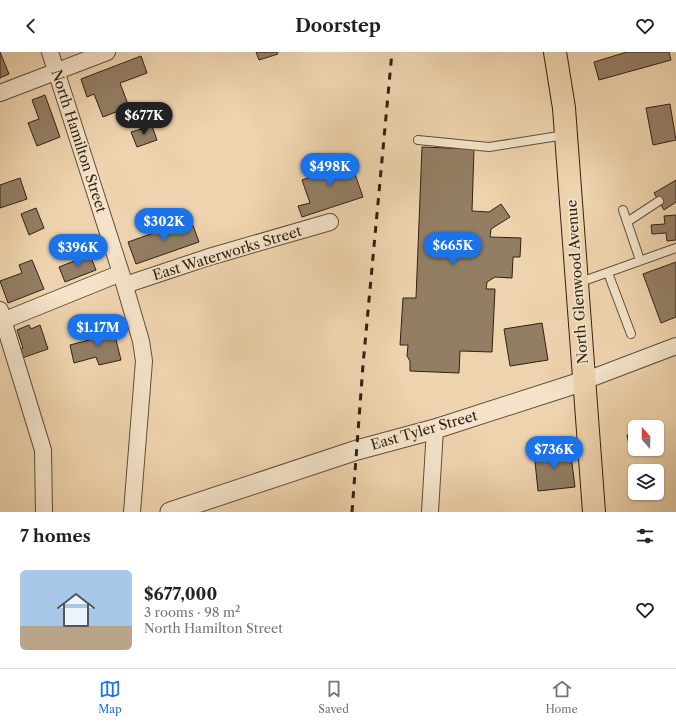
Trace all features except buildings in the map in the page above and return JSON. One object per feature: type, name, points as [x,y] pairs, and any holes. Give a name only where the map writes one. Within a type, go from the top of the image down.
[{"type":"main road","name":"North Glenwood Avenue","points":[[555,52],[564,108],[594,512]]},
{"type":"street","name":"North Hamilton Street","points":[[50,52],[123,279],[141,341],[144,361],[132,512]]},
{"type":"street","points":[[0,93],[108,52]]},
{"type":"street","name":"East Waterworks Street","points":[[1,317],[123,279],[209,257],[330,222]]},
{"type":"street","points":[[1,317],[43,450],[44,512]]},
{"type":"street","name":"East Tyler Street","points":[[170,512],[357,450],[435,429],[584,381],[676,346]]},
{"type":"street","points":[[430,512],[435,429]]},
{"type":"lane","points":[[418,140],[489,147],[566,134]]},
{"type":"lane","points":[[627,222],[659,201]]},
{"type":"lane","points":[[623,210],[640,260]]},
{"type":"lane","points":[[578,284],[676,248]]},
{"type":"lane","points":[[608,273],[631,334]]},
{"type":"railway","points":[[352,512],[363,365],[392,52]]}]
